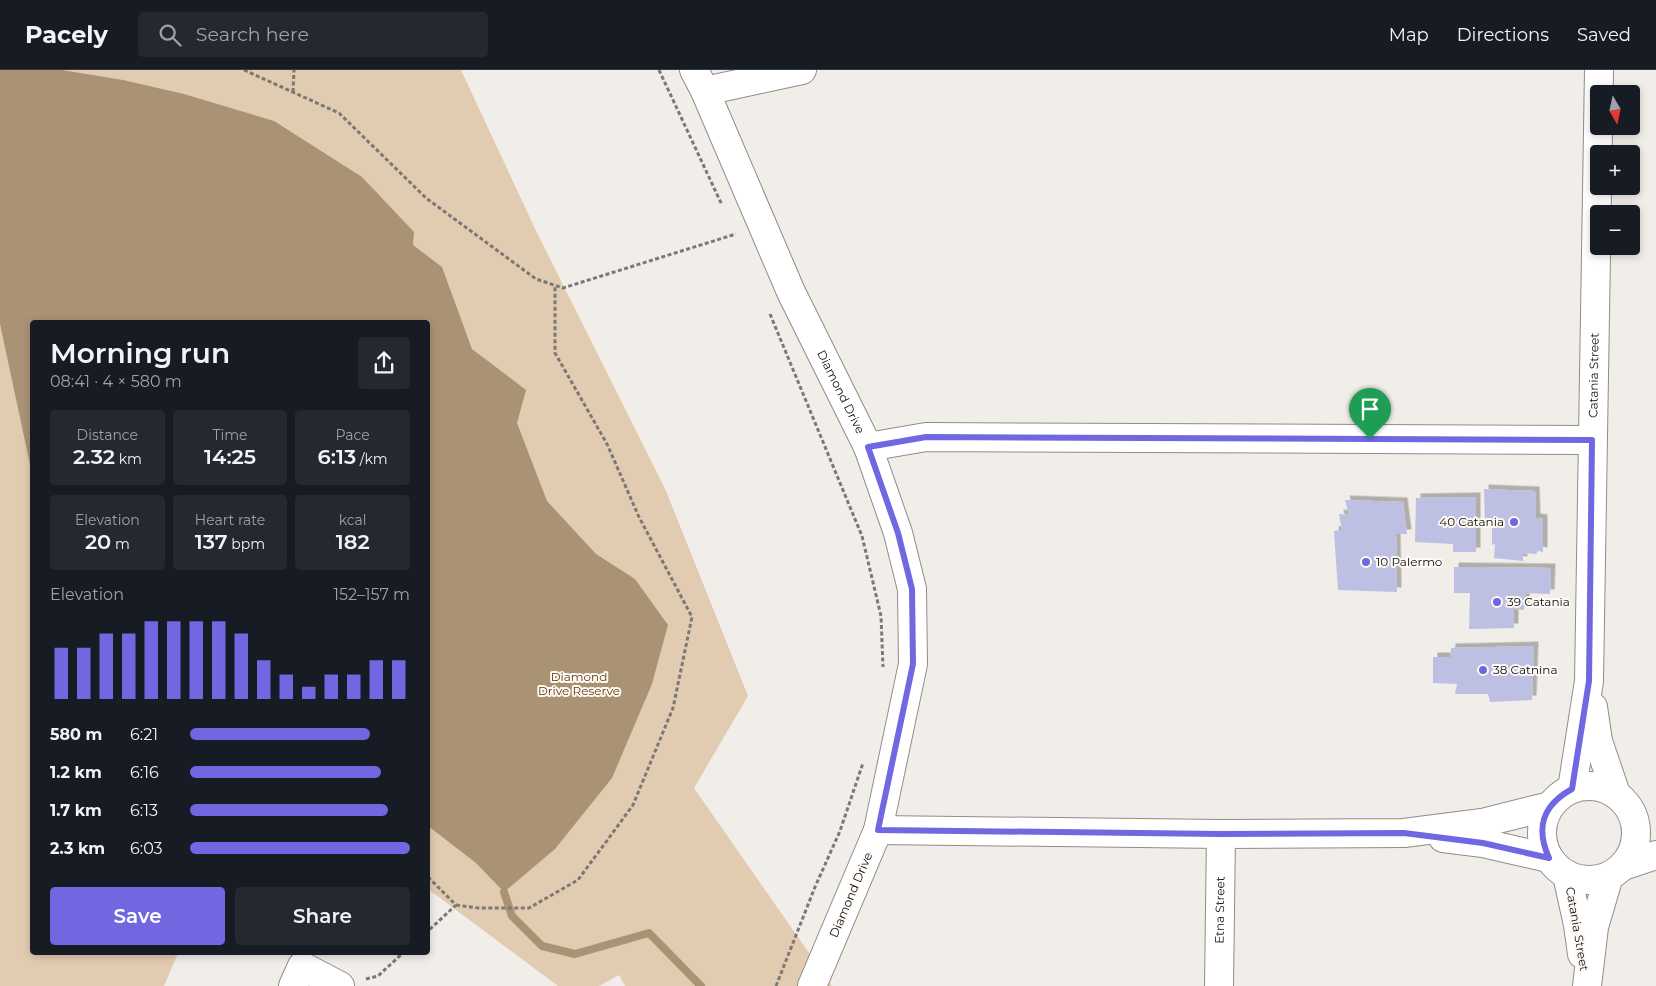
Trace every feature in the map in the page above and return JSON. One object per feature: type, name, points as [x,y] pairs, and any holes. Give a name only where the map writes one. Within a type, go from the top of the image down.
[{"type":"street","points":[[700,80],[802,70]]},
{"type":"street","name":"Catania Street","points":[[1572,789],[1589,681],[1599,70]]},
{"type":"street","name":"Diamond Drive","points":[[700,80],[791,292],[868,447],[898,533],[912,589],[913,664],[878,830],[812,986]]},
{"type":"street","points":[[868,447],[926,437],[1592,440]]},
{"type":"street","name":"Catania Street","points":[[1589,681],[1598,741],[1622,799]]},
{"type":"street","points":[[1558,867],[1544,846],[1542,834],[1543,820],[1550,806],[1560,796],[1572,789],[1587,786],[1602,788],[1656,816]]},
{"type":"street","points":[[1616,871],[1633,851],[1636,834],[1634,818],[1622,799]]},
{"type":"street","points":[[878,830],[1221,834],[1404,833],[1482,823],[1550,806]]},
{"type":"street","points":[[1404,833],[1483,843],[1558,867],[1579,879],[1592,880],[1656,855]]},
{"type":"street","name":"Etna Street","points":[[1219,986],[1221,834]]},
{"type":"street","name":"Catania Street","points":[[1558,867],[1578,925],[1587,985]]},
{"type":"street","name":"Catania Street","points":[[1587,985],[1594,927],[1616,871]]},
{"type":"street","points":[[294,986],[302,966],[349,983]]},
{"type":"path","points":[[244,70],[338,113],[426,198],[536,279],[563,288],[736,234],[739,243]]},
{"type":"path","points":[[293,92],[294,70]]},
{"type":"path","points":[[659,70],[723,208]]},
{"type":"path","points":[[430,880],[456,905],[478,908],[528,908],[578,880],[633,805],[673,708],[692,617],[639,517],[607,444],[555,353],[555,285]]},
{"type":"path","points":[[767,307],[862,536],[881,616],[883,675]]},
{"type":"path","points":[[776,986],[815,887],[840,831],[863,761]]},
{"type":"path","points":[[430,929],[456,905]]},
{"type":"path","points":[[349,983],[378,976],[401,955]]},
{"type":"green space","name":"Diamond Drive Reserve","points":[[0,70],[461,70],[538,235],[666,491],[748,696],[694,788],[832,986],[625,986],[619,975],[599,986],[558,986],[430,890],[430,320],[30,320],[30,955],[177,955],[164,986],[0,986]]},
{"type":"shaded area","points":[[0,70],[62,70],[123,80],[184,94],[274,121],[362,177],[414,232],[413,245],[442,267],[472,349],[526,390],[517,423],[547,501],[596,554],[635,579],[668,625],[652,684],[612,778],[555,849],[504,892],[476,863],[430,828],[430,320],[30,320],[30,465],[0,324]]},
{"type":"building","name":"40 Catania","points":[[1484,489],[1535,491],[1536,518],[1543,519],[1543,552],[1538,551],[1536,554],[1523,553],[1523,561],[1494,558],[1495,544],[1492,545],[1492,525],[1485,525]]},
{"type":"building","points":[[1476,497],[1476,552],[1453,552],[1453,544],[1415,542],[1416,498]]},
{"type":"building","name":"10 Palermo","points":[[1345,500],[1403,502],[1407,534],[1396,534],[1397,592],[1338,590],[1334,531],[1342,530],[1339,514],[1349,515]]},
{"type":"building","name":"39 Catania","points":[[1454,567],[1551,568],[1550,594],[1526,593],[1524,610],[1514,609],[1514,628],[1469,629],[1470,593],[1454,593]]},
{"type":"building","name":"38 Catnina","points":[[1534,646],[1532,700],[1490,702],[1488,694],[1455,694],[1457,684],[1433,683],[1433,657],[1450,657],[1451,648]]},
{"type":"waterway","points":[[504,892],[512,916],[542,946],[575,954],[649,933],[701,986]]},
{"type":"place","name":"40 Catania","points":[[1514,522]]},
{"type":"place","name":"10 Palermo","points":[[1366,562]]},
{"type":"place","name":"39 Catania","points":[[1497,602]]},
{"type":"place","name":"38 Catnina","points":[[1483,670]]},
{"type":"route","points":[[926,437],[1370,439],[1592,440],[1589,681],[1572,789],[1560,796],[1550,806],[1543,820],[1542,834],[1549,858],[1483,843],[1404,833],[1221,834],[878,830],[913,664],[912,589],[898,533],[868,447],[926,437]]}]
